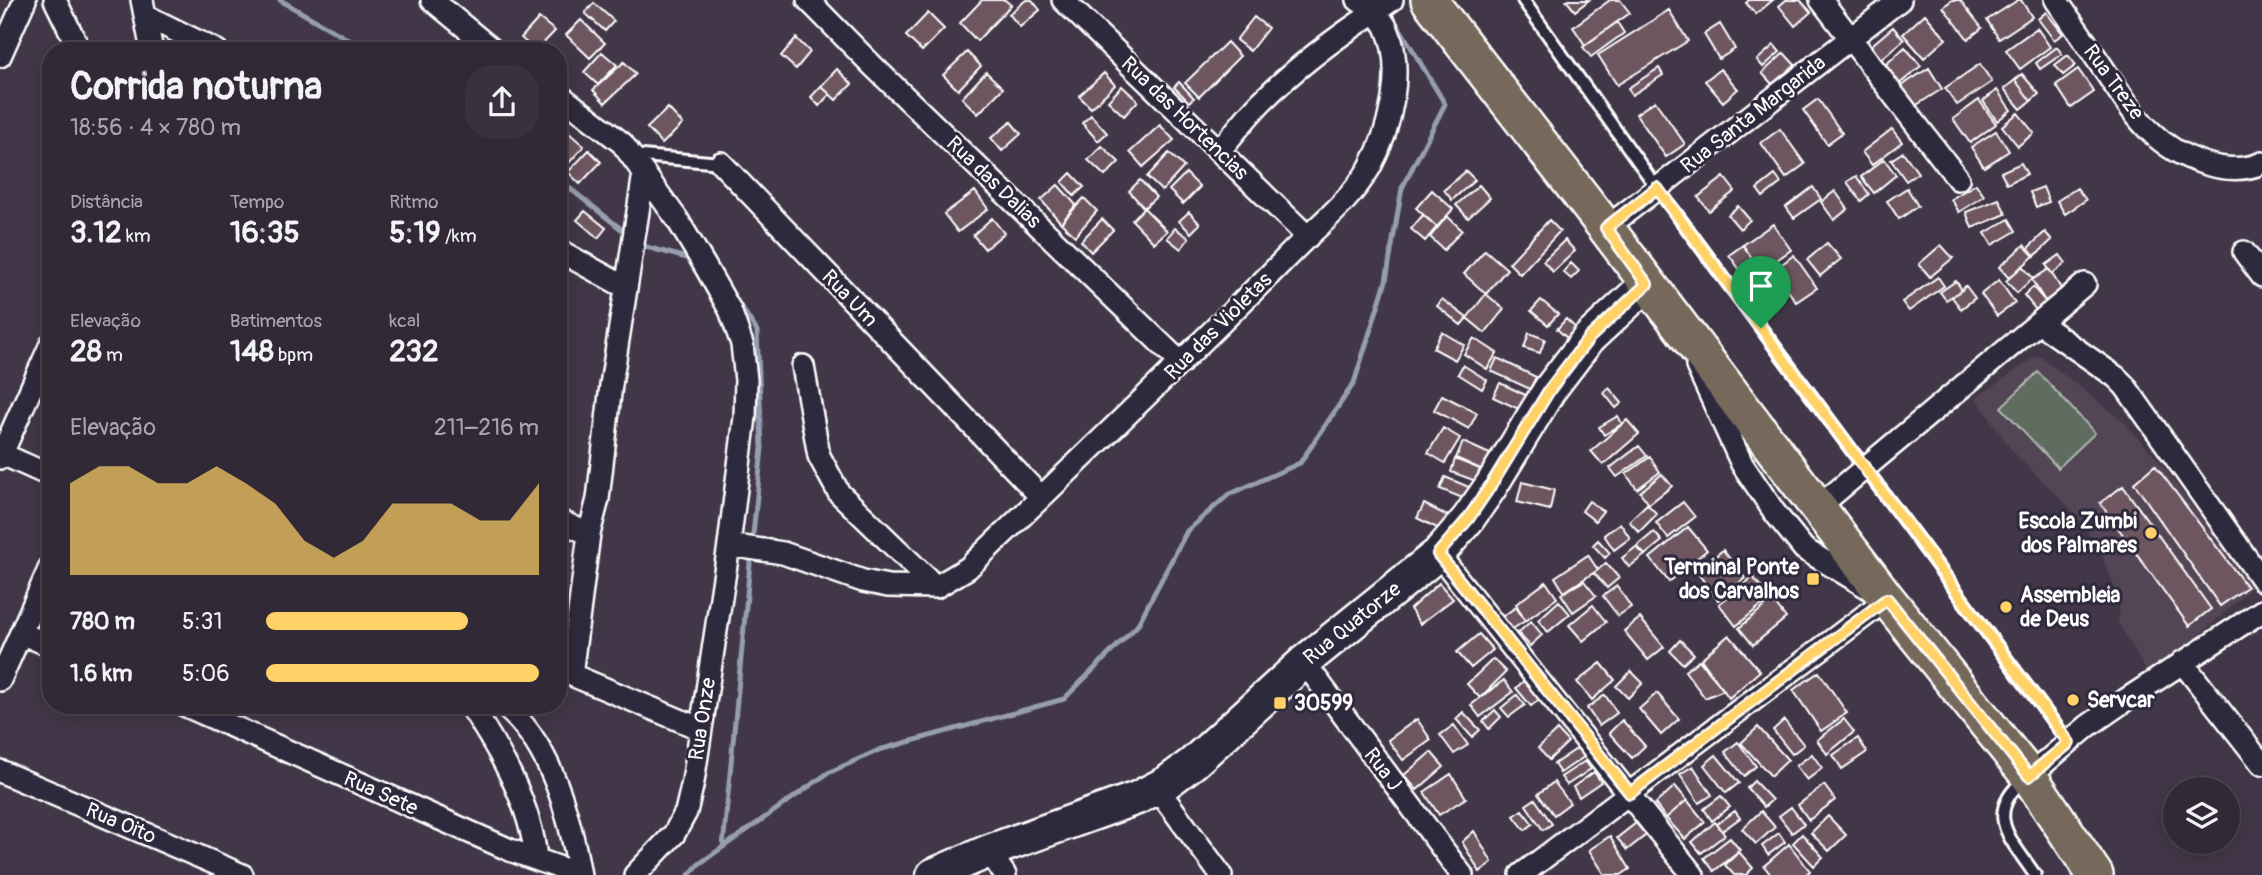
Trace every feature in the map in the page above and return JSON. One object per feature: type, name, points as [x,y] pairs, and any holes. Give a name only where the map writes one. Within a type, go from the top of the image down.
[{"type":"main road","points":[[1429,0],[1606,228],[1887,599],[2029,776],[2088,872]]},
{"type":"street","points":[[0,56],[25,0]]},
{"type":"street","points":[[55,0],[76,42]]},
{"type":"street","points":[[432,0],[483,42]]},
{"type":"street","name":"Rua das Dalias","points":[[808,0],[1181,363]]},
{"type":"street","name":"Rua das Hortencias","points":[[1063,0],[1307,237]]},
{"type":"street","points":[[1821,0],[1958,179]]},
{"type":"street","name":"Rua Santa Margarida","points":[[1606,228],[1900,0]]},
{"type":"street","name":"Rua Treze","points":[[2056,0],[2131,110],[2151,132],[2192,158],[2219,168],[2240,169],[2262,163]]},
{"type":"street","points":[[1219,151],[1259,104],[1375,4]]},
{"type":"street","name":"Rua das Violetas","points":[[936,587],[968,568],[1181,363],[1307,237],[1333,215],[1353,192],[1382,142],[1390,110],[1394,76],[1393,48],[1387,27],[1375,4]]},
{"type":"street","points":[[144,8],[150,42]]},
{"type":"street","points":[[144,8],[202,42]]},
{"type":"street","points":[[567,101],[622,142],[677,219],[730,310],[742,344],[746,380],[745,418],[729,545],[806,560],[863,581],[888,586],[936,587]]},
{"type":"street","name":"Rua Um","points":[[721,163],[1041,497]]},
{"type":"street","points":[[567,655],[600,486],[634,228],[637,164]]},
{"type":"street","points":[[2244,252],[2262,276]]},
{"type":"street","points":[[567,255],[625,287]]},
{"type":"street","name":"Rua Quatorze","points":[[933,875],[997,863],[1157,788],[1193,763],[1304,662],[1438,554],[1476,508],[1550,389],[1589,338],[1647,284]]},
{"type":"street","points":[[1817,508],[2085,284]]},
{"type":"street","points":[[2039,323],[2125,386],[2262,580]]},
{"type":"street","points":[[1521,875],[1887,599],[1804,549],[1775,513],[1742,464],[1679,326]]},
{"type":"street","points":[[42,364],[1,456],[42,472]]},
{"type":"street","points":[[803,366],[819,456],[839,493],[936,587]]},
{"type":"street","points":[[567,524],[589,534]]},
{"type":"street","name":"Rua Onze","points":[[635,875],[674,834],[686,812],[729,545]]},
{"type":"street","points":[[1438,554],[1693,875]]},
{"type":"street","points":[[0,680],[42,585]]},
{"type":"street","points":[[2029,776],[2088,726],[2262,611]]},
{"type":"street","points":[[21,633],[42,642]]},
{"type":"street","name":"Rua J","points":[[1304,662],[1462,875]]},
{"type":"street","points":[[2182,662],[2262,764]]},
{"type":"street","points":[[567,673],[701,729]]},
{"type":"street","name":"Rua Sete","points":[[205,714],[536,859],[580,875]]},
{"type":"street","points":[[475,714],[496,748],[521,801],[534,839],[536,859]]},
{"type":"street","points":[[514,714],[539,747],[573,834],[580,875]]},
{"type":"street","name":"Rua Oito","points":[[0,771],[242,875]]},
{"type":"street","points":[[1157,788],[1221,875]]},
{"type":"lane","points":[[1523,0],[1657,188],[2069,743]]},
{"type":"lane","name":"Rua Um","points":[[637,164],[721,163]]},
{"type":"lane","points":[[2029,776],[2013,789],[2003,813],[2008,838],[2035,875]]},
{"type":"shaded area","name":"Escola Zumbi dos Palmares","points":[[2038,355],[2122,420],[2156,457],[2253,586],[2182,652],[2150,677],[2118,623],[2120,601],[2100,551],[2077,515],[2013,452],[1976,398]]},
{"type":"green space","points":[[2038,372],[2095,433],[2058,468],[2001,407]]},
{"type":"building","points":[[982,0],[1005,0],[1011,5],[977,41],[960,23]]},
{"type":"building","points":[[1026,0],[1032,0],[1040,10],[1020,27],[1009,14]]},
{"type":"building","points":[[1566,0],[1589,0],[1575,11]]},
{"type":"building","points":[[1610,0],[1620,0],[1630,13],[1585,45],[1573,27]]},
{"type":"building","points":[[1749,0],[1773,0],[1756,14],[1746,3]]},
{"type":"building","points":[[1786,0],[1800,0],[1811,12],[1795,26],[1779,6]]},
{"type":"building","points":[[1952,0],[1960,0],[1982,28],[1968,39],[1943,7]]},
{"type":"building","points":[[2021,0],[2032,17],[1999,39],[1987,20]]},
{"type":"building","points":[[594,3],[614,21],[605,31],[585,13]]},
{"type":"building","points":[[1669,10],[1688,41],[1617,85],[1598,55]]},
{"type":"building","points":[[2046,12],[2063,34],[2054,40],[2038,19]]},
{"type":"building","points":[[928,13],[944,29],[922,51],[906,36]]},
{"type":"building","points":[[1925,14],[1946,39],[1924,58],[1903,34]]},
{"type":"building","points":[[1254,17],[1268,28],[1250,51],[1236,40]]},
{"type":"building","points":[[539,18],[555,31],[545,42],[526,42],[521,38]]},
{"type":"building","points":[[581,20],[605,43],[590,58],[566,35]]},
{"type":"building","points":[[1617,22],[1624,33],[1591,57],[1583,47]]},
{"type":"building","points":[[1720,24],[1735,49],[1719,59],[1704,34]]},
{"type":"building","points":[[1893,27],[1904,40],[1878,62],[1867,49]]},
{"type":"building","points":[[2037,28],[2050,47],[2020,69],[2006,50]]},
{"type":"building","points":[[796,38],[810,52],[796,69],[781,56]]},
{"type":"building","points":[[1227,42],[1240,56],[1199,97],[1185,83]]},
{"type":"building","points":[[1774,45],[1780,52],[1763,67],[1757,60]]},
{"type":"building","points":[[1905,47],[1921,66],[1897,86],[1882,68]]},
{"type":"building","points":[[2057,47],[2062,54],[2040,69],[2036,63]]},
{"type":"building","points":[[602,52],[617,65],[598,85],[584,72]]},
{"type":"building","points":[[967,52],[981,66],[958,90],[943,75]]},
{"type":"building","points":[[1784,53],[1795,65],[1772,84],[1762,73]]},
{"type":"building","points":[[2068,55],[2076,65],[2063,75],[2055,65]]},
{"type":"building","points":[[624,62],[636,74],[605,103],[593,90]]},
{"type":"building","points":[[1980,64],[1992,82],[1957,105],[1945,88]]},
{"type":"building","points":[[1659,68],[1663,75],[1632,95],[1628,88]]},
{"type":"building","points":[[1929,68],[1942,89],[1912,108],[1898,88]]},
{"type":"building","points":[[837,69],[852,84],[836,100],[821,86]]},
{"type":"building","points":[[1720,69],[1738,89],[1723,102],[1705,81]]},
{"type":"building","points":[[2078,69],[2094,92],[2071,108],[2056,85]]},
{"type":"building","points":[[986,72],[1003,88],[978,114],[962,98]]},
{"type":"building","points":[[1104,73],[1115,85],[1091,108],[1079,96]]},
{"type":"building","points":[[2022,74],[2039,94],[2031,101],[2015,80]]},
{"type":"building","points":[[2015,80],[2031,101],[2021,109],[2004,89]]},
{"type":"building","points":[[1179,82],[1194,98],[1189,102],[1174,87]]},
{"type":"building","points":[[821,86],[830,94],[819,106],[811,97]]},
{"type":"building","points":[[1122,86],[1138,101],[1124,116],[1108,101]]},
{"type":"building","points":[[1997,90],[2011,110],[1997,121],[1983,101]]},
{"type":"building","points":[[1818,99],[1842,133],[1827,144],[1803,110]]},
{"type":"building","points":[[1979,100],[1996,124],[1970,143],[1953,119]]},
{"type":"building","points":[[1655,101],[1685,144],[1666,157],[1636,114]]},
{"type":"building","points":[[668,108],[683,124],[662,144],[647,128]]},
{"type":"building","points":[[2018,113],[2034,133],[2018,146],[2002,126]]},
{"type":"building","points":[[1091,115],[1107,133],[1098,141],[1082,123]]},
{"type":"building","points":[[1011,122],[1021,134],[1002,151],[991,138]]},
{"type":"building","points":[[1160,125],[1174,140],[1143,167],[1130,152]]},
{"type":"building","points":[[1780,129],[1805,164],[1786,178],[1761,143]]},
{"type":"building","points":[[1892,129],[1902,142],[1872,165],[1862,152]]},
{"type":"building","points":[[1996,131],[2009,151],[1984,167],[1971,147]]},
{"type":"building","points":[[569,133],[584,146],[567,165]]},
{"type":"building","points":[[1102,146],[1119,162],[1105,176],[1088,160]]},
{"type":"building","points":[[589,150],[601,162],[580,184],[568,172]]},
{"type":"building","points":[[1903,152],[1918,173],[1906,181],[1891,160]]},
{"type":"building","points":[[1169,153],[1184,167],[1162,191],[1147,177]]},
{"type":"building","points":[[1884,159],[1896,175],[1874,193],[1861,177]]},
{"type":"building","points":[[2021,163],[2027,174],[2007,184],[2001,172]]},
{"type":"building","points":[[1466,171],[1475,180],[1452,200],[1444,190]]},
{"type":"building","points":[[1071,173],[1084,187],[1074,196],[1062,182]]},
{"type":"building","points":[[1186,173],[1200,187],[1183,204],[1169,190]]},
{"type":"building","points":[[1775,175],[1781,183],[1763,197],[1757,189]]},
{"type":"building","points":[[1856,176],[1869,194],[1861,201],[1847,182]]},
{"type":"building","points":[[1724,177],[1735,191],[1709,211],[1698,197]]},
{"type":"building","points":[[1140,180],[1156,197],[1144,208],[1129,191]]},
{"type":"building","points":[[1976,184],[1984,196],[1959,212],[1951,199]]},
{"type":"building","points":[[1058,185],[1076,205],[1061,223],[1041,200]]},
{"type":"building","points":[[1479,185],[1490,198],[1468,218],[1456,205]]},
{"type":"building","points":[[1813,187],[1821,199],[1794,218],[1786,207]]},
{"type":"building","points":[[2043,187],[2049,202],[2036,207],[2030,192]]},
{"type":"building","points":[[1907,188],[1918,206],[1899,219],[1887,201]]},
{"type":"building","points":[[2077,188],[2086,200],[2065,214],[2057,201]]},
{"type":"building","points":[[1432,190],[1453,209],[1437,227],[1416,208]]},
{"type":"building","points":[[975,191],[988,209],[958,232],[944,214]]},
{"type":"building","points":[[1835,191],[1848,209],[1834,220],[1821,202]]},
{"type":"building","points":[[1084,198],[1097,211],[1075,236],[1061,223]]},
{"type":"building","points":[[1999,199],[2006,214],[1972,228],[1966,212]]},
{"type":"building","points":[[1738,206],[1750,220],[1740,229],[1728,215]]},
{"type":"building","points":[[1144,208],[1167,231],[1154,243],[1132,220]]},
{"type":"building","points":[[585,211],[606,228],[598,238],[577,220]]},
{"type":"building","points":[[1189,212],[1200,224],[1191,233],[1179,221]]},
{"type":"building","points":[[1423,215],[1437,227],[1425,241],[1411,229]]},
{"type":"building","points":[[1447,216],[1462,230],[1444,250],[1430,237]]},
{"type":"building","points":[[992,218],[1004,233],[985,249],[973,235]]},
{"type":"building","points":[[1102,219],[1113,230],[1091,252],[1081,241]]},
{"type":"building","points":[[2009,219],[2016,231],[1992,245],[1985,233]]},
{"type":"building","points":[[1549,220],[1560,231],[1520,274],[1509,263]]},
{"type":"building","points":[[1773,224],[1791,250],[1761,271],[1743,245]]},
{"type":"building","points":[[1175,228],[1189,238],[1181,249],[1167,238]]},
{"type":"building","points":[[2045,232],[2052,240],[2035,256],[2028,248]]},
{"type":"building","points":[[1565,240],[1575,251],[1553,272],[1543,261]]},
{"type":"building","points":[[1827,243],[1841,259],[1820,276],[1807,260]]},
{"type":"building","points":[[1743,245],[1754,261],[1740,270],[1729,255]]},
{"type":"building","points":[[1941,245],[1953,258],[1930,277],[1919,264]]},
{"type":"building","points":[[2024,245],[2034,256],[2009,278],[1999,267]]},
{"type":"building","points":[[1485,250],[1507,269],[1486,294],[1464,274]]},
{"type":"building","points":[[1794,255],[1817,288],[1796,302],[1774,270]]},
{"type":"building","points":[[2060,255],[2066,263],[2052,274],[2046,265]]},
{"type":"building","points":[[1571,263],[1579,271],[1571,279],[1563,272]]},
{"type":"building","points":[[2022,266],[2033,278],[2017,293],[2006,281]]},
{"type":"building","points":[[2049,269],[2062,290],[2045,301],[2032,280]]},
{"type":"building","points":[[1754,270],[1761,278],[1751,286],[1744,278]]},
{"type":"building","points":[[1938,277],[1944,286],[1909,311],[1902,302]]},
{"type":"building","points":[[1999,280],[2015,303],[1997,316],[1981,294]]},
{"type":"building","points":[[1956,281],[1962,290],[1946,300],[1940,292]]},
{"type":"building","points":[[1966,286],[1975,298],[1961,309],[1952,297]]},
{"type":"building","points":[[2033,287],[2046,302],[2036,310],[2024,295]]},
{"type":"building","points":[[1486,294],[1504,309],[1485,333],[1467,318]]},
{"type":"building","points":[[1442,299],[1467,318],[1461,325],[1437,306]]},
{"type":"building","points":[[1541,300],[1558,314],[1548,325],[1531,311]]},
{"type":"building","points":[[1566,319],[1578,330],[1569,340],[1557,329]]},
{"type":"building","points":[[1442,332],[1464,345],[1455,360],[1433,348]]},
{"type":"building","points":[[1529,333],[1545,339],[1540,353],[1524,348]]},
{"type":"building","points":[[1474,338],[1497,353],[1487,369],[1464,354]]},
{"type":"building","points":[[1497,358],[1536,377],[1530,389],[1491,371]]},
{"type":"building","points":[[1463,365],[1487,380],[1482,389],[1458,374]]},
{"type":"building","points":[[1500,383],[1532,398],[1525,412],[1493,397]]},
{"type":"building","points":[[1609,388],[1622,403],[1616,408],[1604,393]]},
{"type":"building","points":[[1442,395],[1477,413],[1469,429],[1434,410]]},
{"type":"building","points":[[1618,416],[1622,424],[1604,435],[1599,427]]},
{"type":"building","points":[[1627,420],[1639,434],[1603,465],[1591,451]]},
{"type":"building","points":[[1443,428],[1460,438],[1445,463],[1428,453]]},
{"type":"building","points":[[1463,442],[1492,455],[1485,471],[1456,458]]},
{"type":"building","points":[[1639,446],[1647,456],[1617,477],[1610,468]]},
{"type":"building","points":[[1650,457],[1660,472],[1637,489],[1626,474]]},
{"type":"building","points":[[1455,459],[1480,469],[1476,481],[1451,472]]},
{"type":"building","points":[[2155,465],[2247,587],[2220,606],[2134,483]]},
{"type":"building","points":[[1662,474],[1672,486],[1649,504],[1640,492]]},
{"type":"building","points":[[1445,477],[1469,487],[1465,499],[1440,489]]},
{"type":"building","points":[[1522,482],[1554,490],[1550,510],[1517,502]]},
{"type":"building","points":[[2123,486],[2211,609],[2189,626],[2100,503]]},
{"type":"building","points":[[1589,501],[1603,511],[1595,521],[1582,511]]},
{"type":"building","points":[[1683,502],[1695,517],[1668,538],[1656,523]]},
{"type":"building","points":[[1424,504],[1452,518],[1445,532],[1417,518]]},
{"type":"building","points":[[1647,504],[1657,514],[1639,532],[1629,521]]},
{"type":"building","points":[[1620,523],[1630,538],[1614,550],[1604,535]]},
{"type":"building","points":[[1688,527],[1707,550],[1669,582],[1650,558]]},
{"type":"building","points":[[1654,532],[1662,541],[1645,555],[1637,546]]},
{"type":"building","points":[[1598,540],[1610,553],[1605,558],[1593,545]]},
{"type":"building","points":[[1636,547],[1645,555],[1629,567],[1622,558]]},
{"type":"building","points":[[1723,550],[1745,578],[1718,600],[1696,571]]},
{"type":"building","points":[[1588,555],[1598,570],[1564,592],[1555,577]]},
{"type":"building","points":[[1606,563],[1619,578],[1607,588],[1594,573]]},
{"type":"building","points":[[1753,577],[1770,598],[1736,626],[1719,604]]},
{"type":"building","points":[[1584,581],[1596,596],[1573,612],[1561,594]]},
{"type":"building","points":[[1546,582],[1557,598],[1525,621],[1516,604]]},
{"type":"building","points":[[1439,583],[1453,599],[1420,624],[1410,609]]},
{"type":"building","points":[[1617,586],[1631,607],[1618,616],[1603,596]]},
{"type":"building","points":[[1772,600],[1786,618],[1753,645],[1739,628]]},
{"type":"building","points":[[1559,601],[1570,614],[1548,632],[1538,620]]},
{"type":"building","points":[[1593,605],[1606,622],[1583,641],[1569,625]]},
{"type":"building","points":[[1516,607],[1525,621],[1511,630],[1502,617]]},
{"type":"building","points":[[1640,618],[1664,647],[1648,660],[1624,631]]},
{"type":"building","points":[[1531,621],[1542,635],[1530,646],[1518,633]]},
{"type":"building","points":[[1479,634],[1493,650],[1471,668],[1457,652]]},
{"type":"building","points":[[1729,635],[1760,671],[1729,698],[1701,659]]},
{"type":"building","points":[[1680,640],[1694,654],[1683,664],[1670,651]]},
{"type":"building","points":[[1493,659],[1506,672],[1480,698],[1467,684]]},
{"type":"building","points":[[1699,660],[1724,690],[1705,698],[1685,671]]},
{"type":"building","points":[[1601,663],[1615,680],[1592,700],[1577,682]]},
{"type":"building","points":[[1631,671],[1643,683],[1628,698],[1616,686]]},
{"type":"building","points":[[1819,672],[1847,713],[1821,731],[1793,690]]},
{"type":"building","points":[[1526,679],[1542,697],[1531,706],[1516,688]]},
{"type":"building","points":[[1504,680],[1513,692],[1480,717],[1471,705]]},
{"type":"building","points":[[1657,693],[1679,719],[1661,735],[1639,709]]},
{"type":"building","points":[[1517,695],[1525,705],[1509,717],[1501,708]]},
{"type":"building","points":[[1605,695],[1617,713],[1599,726],[1587,708]]},
{"type":"building","points":[[1495,710],[1501,717],[1489,729],[1483,721]]},
{"type":"building","points":[[1463,712],[1480,730],[1472,737],[1456,719]]},
{"type":"building","points":[[1417,719],[1431,740],[1403,760],[1388,740]]},
{"type":"building","points":[[1844,719],[1854,732],[1827,754],[1817,740]]},
{"type":"building","points":[[1622,720],[1645,746],[1632,758],[1609,733]]},
{"type":"building","points":[[1784,720],[1804,745],[1792,754],[1773,730]]},
{"type":"building","points":[[1454,725],[1468,745],[1454,754],[1440,735]]},
{"type":"building","points":[[1758,727],[1788,760],[1771,776],[1741,743]]},
{"type":"building","points":[[1557,730],[1568,742],[1549,760],[1538,748]]},
{"type":"building","points":[[1858,738],[1867,752],[1842,769],[1833,755]]},
{"type":"building","points":[[1738,742],[1756,766],[1744,776],[1725,752]]},
{"type":"building","points":[[1578,748],[1584,757],[1560,773],[1554,764]]},
{"type":"building","points":[[1431,752],[1444,767],[1417,790],[1404,775]]},
{"type":"building","points":[[1812,754],[1822,768],[1807,780],[1796,766]]},
{"type":"building","points":[[1716,755],[1739,783],[1726,793],[1704,765]]},
{"type":"building","points":[[1585,761],[1591,769],[1567,785],[1561,777]]},
{"type":"building","points":[[1693,766],[1712,795],[1699,803],[1680,774]]},
{"type":"building","points":[[1594,772],[1601,782],[1579,797],[1573,787]]},
{"type":"building","points":[[1451,774],[1466,798],[1439,815],[1424,792]]},
{"type":"building","points":[[1754,781],[1772,800],[1764,807],[1747,788]]},
{"type":"building","points":[[1554,782],[1570,803],[1554,815],[1538,794]]},
{"type":"building","points":[[1824,785],[1835,800],[1809,820],[1798,805]]},
{"type":"building","points":[[1675,786],[1687,800],[1666,818],[1655,804]]},
{"type":"building","points":[[1721,796],[1730,807],[1712,821],[1704,809]]},
{"type":"building","points":[[1535,799],[1552,824],[1543,830],[1526,805]]},
{"type":"building","points":[[1687,800],[1705,822],[1685,839],[1666,818]]},
{"type":"building","points":[[1791,807],[1804,824],[1792,833],[1779,816]]},
{"type":"building","points":[[1522,810],[1533,824],[1525,830],[1514,816]]},
{"type":"building","points":[[1735,811],[1740,818],[1722,831],[1717,824]]},
{"type":"building","points":[[1761,811],[1775,827],[1756,844],[1742,829]]},
{"type":"building","points":[[1828,816],[1846,835],[1829,851],[1811,833]]},
{"type":"building","points":[[1715,822],[1725,835],[1701,853],[1692,842]]},
{"type":"building","points":[[1636,823],[1646,835],[1627,850],[1617,838]]},
{"type":"building","points":[[1474,831],[1492,862],[1480,872],[1462,842]]},
{"type":"building","points":[[1779,833],[1785,842],[1768,855],[1762,846]]},
{"type":"building","points":[[1802,834],[1823,857],[1814,866],[1793,843]]},
{"type":"building","points":[[1610,836],[1630,869],[1621,875],[1605,875],[1589,850]]},
{"type":"building","points":[[1730,838],[1740,850],[1714,871],[1704,858]]},
{"type":"building","points":[[1789,844],[1810,871],[1805,875],[1771,875],[1764,866]]},
{"type":"building","points":[[1739,852],[1753,868],[1746,875],[1734,875],[1725,865]]},
{"type":"waterway","points":[[280,0],[352,42]]},
{"type":"waterway","points":[[689,875],[699,864],[828,773],[879,750],[1064,699],[1137,626],[1187,531],[1228,495],[1300,463],[1354,383],[1386,281],[1402,188],[1445,104],[1393,17]]},
{"type":"waterway","points":[[567,186],[630,236]]},
{"type":"waterway","points":[[638,242],[643,246],[694,260]]},
{"type":"waterway","points":[[733,295],[757,331],[762,448],[752,544]]},
{"type":"waterway","points":[[723,847],[751,553]]},
{"type":"place","name":"Escola Zumbi dos Palmares","points":[[2151,533]]},
{"type":"place","name":"Terminal Ponte dos Carvalhos","points":[[1813,579]]},
{"type":"place","name":"Assembleia de Deus","points":[[2006,607]]},
{"type":"place","name":"Servcar","points":[[2073,700]]},
{"type":"place","name":"30599","points":[[1280,703]]},
{"type":"route","points":[[1657,188],[1761,328],[2069,743],[2029,776],[1887,599],[1630,793],[1438,554],[1468,519],[1550,389],[1589,338],[1647,284],[1606,228],[1657,188]]}]
